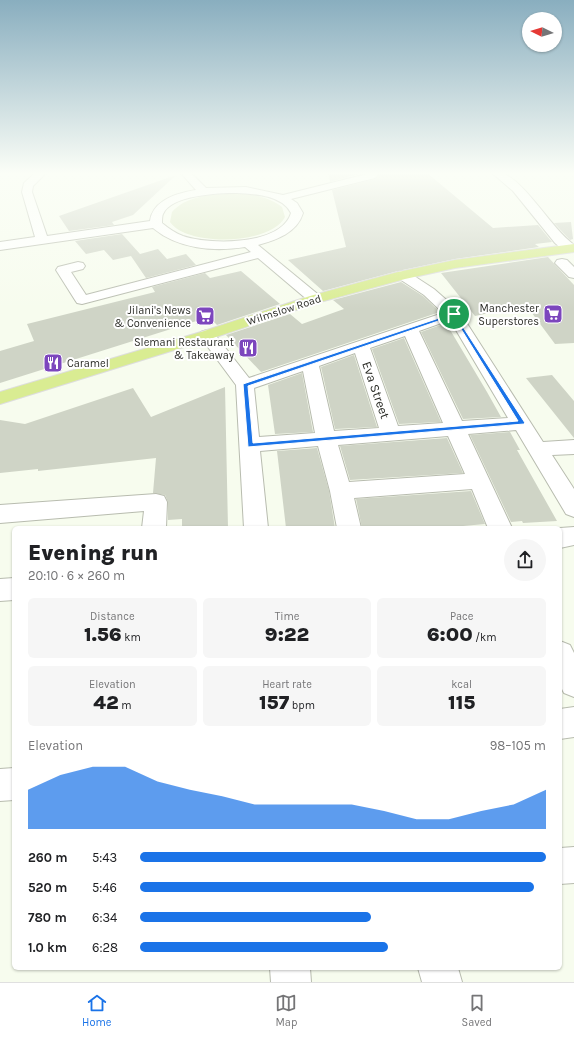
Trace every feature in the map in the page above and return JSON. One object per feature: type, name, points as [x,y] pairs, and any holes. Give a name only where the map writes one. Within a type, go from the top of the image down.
[{"type":"main road","name":"Wilmslow Road","points":[[0,398],[207,335],[314,299],[403,275],[455,264],[572,248]]},
{"type":"street","points":[[35,218],[42,240]]},
{"type":"street","points":[[154,218],[156,224],[178,238],[196,243],[248,243],[278,234],[295,222],[296,218]]},
{"type":"street","points":[[541,218],[559,240],[572,248]]},
{"type":"street","points":[[156,224],[74,254],[63,270],[82,300],[118,285],[260,254]]},
{"type":"street","points":[[0,246],[42,240],[74,254]]},
{"type":"street","points":[[248,243],[314,299]]},
{"type":"street","points":[[562,263],[574,274]]},
{"type":"street","points":[[403,275],[429,292],[454,314],[574,508]]},
{"type":"street","points":[[245,385],[454,314]]},
{"type":"street","points":[[410,328],[499,526]]},
{"type":"street","points":[[207,335],[245,385],[256,526]]},
{"type":"street","name":"Eva Street","points":[[361,346],[391,434]]},
{"type":"street","points":[[310,363],[326,439],[341,491],[349,526]]},
{"type":"street","points":[[250,445],[522,423]]},
{"type":"street","points":[[538,449],[574,447]]},
{"type":"street","points":[[341,491],[479,481]]},
{"type":"street","points":[[0,514],[156,502],[154,526]]},
{"type":"street","points":[[562,538],[574,536]]},
{"type":"street","points":[[0,590],[12,588]]},
{"type":"street","points":[[562,658],[574,683]]},
{"type":"street","points":[[562,724],[574,722]]},
{"type":"street","points":[[0,785],[12,784]]},
{"type":"street","points":[[562,866],[574,864]]},
{"type":"street","points":[[290,970],[291,982]]},
{"type":"street","points":[[439,970],[442,982]]},
{"type":"green space","points":[[171,218],[284,218],[277,226],[264,233],[229,239],[210,239],[193,236],[179,230],[170,222]]},
{"type":"building","points":[[60,218],[125,218],[112,222],[114,225],[69,231]]},
{"type":"building","points":[[339,218],[481,218],[493,228],[538,225],[552,242],[535,244],[539,247],[455,259],[398,271],[323,291],[288,260],[346,247]]},
{"type":"building","points":[[571,222],[573,239],[570,240],[554,223]]},
{"type":"building","points":[[122,234],[140,254],[158,249],[167,259],[186,254],[196,265],[146,278],[131,256],[113,260],[104,250],[86,254],[75,241]]},
{"type":"building","points":[[548,257],[574,285],[574,343],[555,344],[526,305],[475,316],[441,273]]},
{"type":"building","points":[[241,271],[280,304],[217,325],[209,317],[0,383],[0,351],[34,341],[27,324],[155,292],[152,287],[205,273],[210,278]]},
{"type":"building","points":[[401,282],[423,296],[440,312],[261,372],[226,335],[290,314],[302,324],[344,309],[333,300]]},
{"type":"building","points":[[446,323],[501,417],[463,419],[421,332]]},
{"type":"building","points":[[404,338],[441,422],[399,424],[372,349]]},
{"type":"building","points":[[354,355],[377,427],[335,429],[321,367]]},
{"type":"building","points":[[302,373],[313,432],[275,434],[268,385]]},
{"type":"building","points":[[552,375],[574,401],[574,438],[526,378]]},
{"type":"building","points":[[225,387],[228,526],[182,526],[182,519],[168,520],[168,502],[165,495],[153,493],[156,458],[38,471],[38,469],[0,473],[0,420],[25,424],[133,388],[151,417]]},
{"type":"building","points":[[510,432],[520,450],[517,450],[557,521],[523,523],[522,521],[511,522],[470,435]]},
{"type":"building","points":[[447,438],[463,473],[350,480],[340,446]]},
{"type":"building","points":[[317,448],[329,491],[335,526],[286,526],[277,451]]},
{"type":"building","points":[[471,491],[485,524],[463,526],[362,526],[356,499]]},
{"type":"place","name":"Manchester Superstores","points":[[553,314]]},
{"type":"place","name":"Jilani's News & Convenience","points":[[205,316]]},
{"type":"place","name":"Slemani Restaurant & Takeaway","points":[[248,348]]},
{"type":"place","name":"Caramel","points":[[53,363]]},
{"type":"route","points":[[454,314],[522,423],[250,445],[245,385],[444,316],[454,314]]}]
